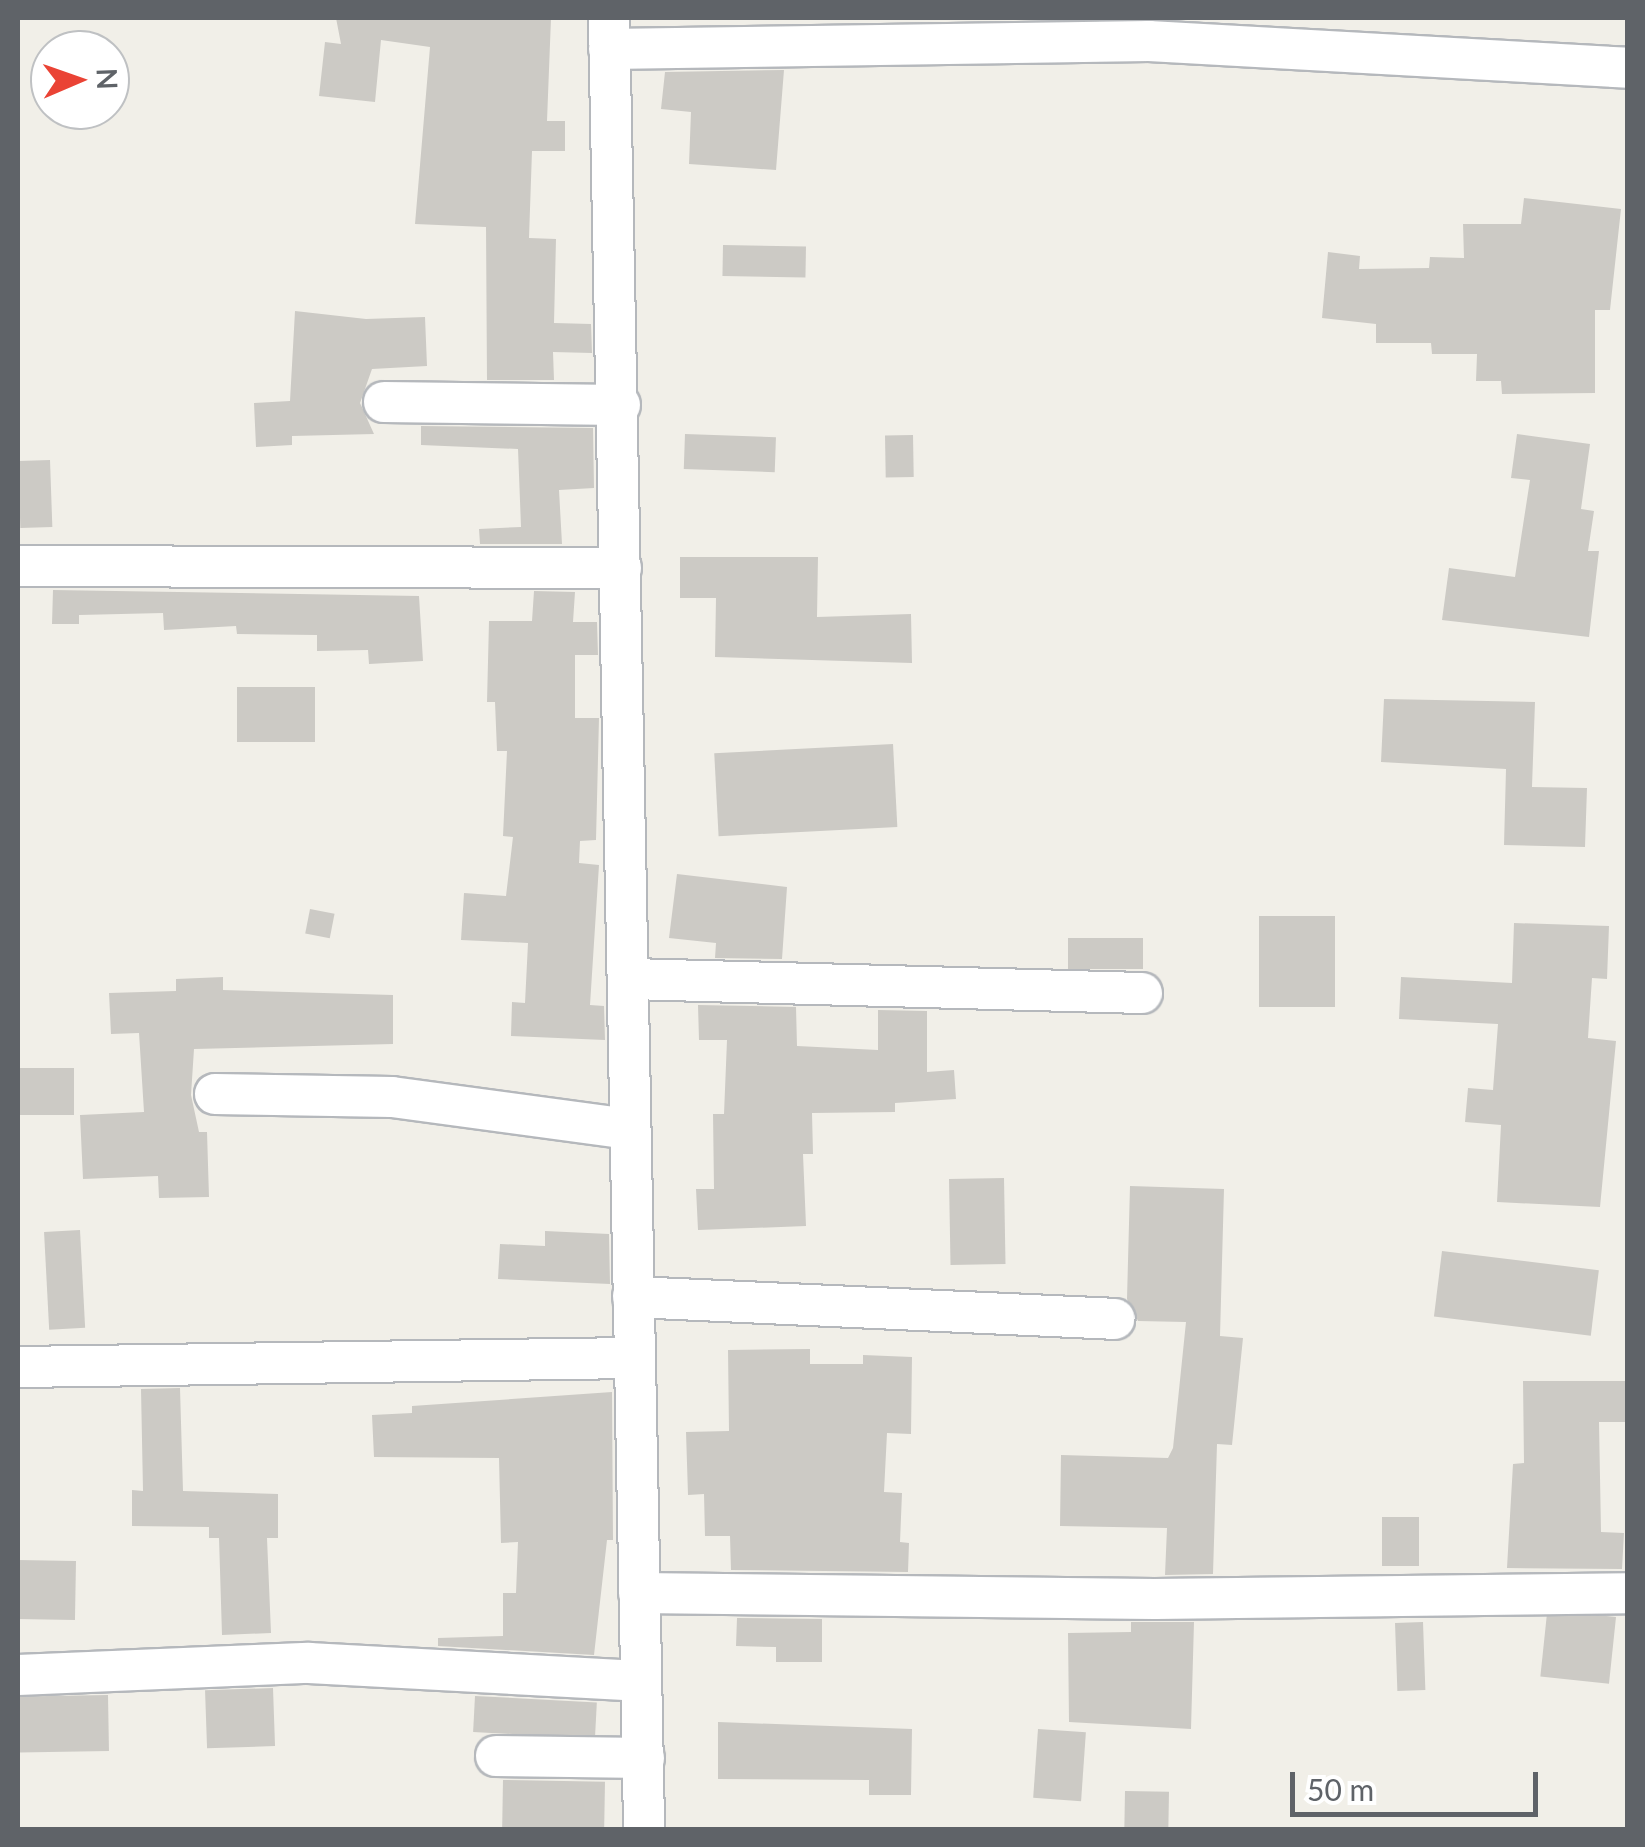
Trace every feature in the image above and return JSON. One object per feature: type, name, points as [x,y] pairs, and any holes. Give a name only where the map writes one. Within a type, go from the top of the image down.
[{"type":"street","points":[[644,1830],[632,1298],[632,979],[609,33],[1149,41],[1628,68]]},
{"type":"street","points":[[384,402],[620,405]]},
{"type":"street","points":[[18,566],[621,568]]},
{"type":"street","points":[[632,979],[1142,993]]},
{"type":"street","points":[[215,1094],[392,1097],[630,1129]]},
{"type":"street","points":[[632,1298],[1114,1319]]},
{"type":"street","points":[[18,1367],[633,1358]]},
{"type":"street","points":[[638,1594],[1156,1599],[1628,1593]]},
{"type":"street","points":[[18,1675],[309,1663],[640,1681]]},
{"type":"street","points":[[496,1756],[644,1758]]},
{"type":"building","points":[[336,18],[551,18],[547,121],[565,121],[565,151],[532,151],[529,238],[556,239],[554,323],[591,324],[592,353],[553,352],[554,380],[487,380],[486,227],[415,224],[430,47],[381,40],[375,102],[319,96],[325,42],[341,44]]},
{"type":"building","points":[[784,70],[776,170],[689,164],[691,112],[661,109],[665,72]]},
{"type":"building","points":[[1524,198],[1621,209],[1610,310],[1595,310],[1595,393],[1502,394],[1501,381],[1476,381],[1477,354],[1432,354],[1431,343],[1376,343],[1376,324],[1322,318],[1328,252],[1360,256],[1359,269],[1429,268],[1430,257],[1464,258],[1463,224],[1521,224]]},
{"type":"building","points":[[723,245],[806,246],[805,277],[722,276]]},
{"type":"building","points":[[295,311],[366,319],[425,317],[427,366],[372,369],[360,403],[374,434],[292,436],[292,445],[256,447],[254,403],[290,401]]},
{"type":"building","points":[[421,426],[593,428],[594,488],[559,490],[562,544],[480,544],[479,529],[521,527],[518,449],[421,445]]},
{"type":"building","points":[[685,434],[776,437],[775,472],[684,469]]},
{"type":"building","points":[[1517,434],[1590,444],[1581,509],[1594,511],[1588,551],[1599,551],[1589,637],[1442,620],[1449,568],[1515,577],[1530,480],[1511,478]]},
{"type":"building","points":[[885,435],[913,435],[914,477],[886,477]]},
{"type":"building","points":[[50,460],[52,527],[20,528],[18,461]]},
{"type":"building","points":[[680,557],[818,557],[817,617],[911,614],[912,663],[715,657],[716,598],[680,598]]},
{"type":"building","points":[[53,590],[419,596],[423,661],[369,664],[368,650],[317,651],[317,635],[237,634],[236,626],[164,630],[163,613],[79,615],[79,624],[52,624]]},
{"type":"building","points":[[534,591],[575,592],[573,622],[597,622],[598,655],[575,655],[575,718],[599,718],[596,840],[580,841],[579,863],[599,865],[590,1005],[604,1006],[605,1040],[511,1036],[512,1002],[525,1003],[528,943],[461,940],[464,893],[506,896],[513,837],[503,836],[507,751],[497,751],[495,702],[487,702],[489,621],[532,621]]},
{"type":"building","points":[[237,687],[315,687],[315,742],[237,742]]},
{"type":"building","points":[[1384,699],[1535,702],[1532,787],[1587,788],[1585,847],[1504,845],[1506,769],[1381,762]]},
{"type":"building","points":[[893,744],[897,827],[719,836],[714,753]]},
{"type":"building","points":[[677,874],[787,887],[782,959],[715,958],[716,943],[669,938]]},
{"type":"building","points":[[310,909],[335,914],[330,938],[305,934]]},
{"type":"building","points":[[1259,916],[1335,916],[1335,1007],[1259,1007]]},
{"type":"building","points":[[1514,923],[1609,926],[1607,979],[1592,978],[1588,1038],[1616,1041],[1600,1207],[1497,1202],[1501,1125],[1465,1122],[1468,1088],[1493,1090],[1498,1024],[1399,1019],[1401,977],[1512,983]]},
{"type":"building","points":[[1068,938],[1143,938],[1143,969],[1068,969]]},
{"type":"building","points":[[223,977],[223,990],[393,995],[393,1044],[194,1049],[191,1095],[199,1132],[207,1132],[209,1197],[159,1198],[158,1176],[83,1179],[80,1115],[144,1112],[139,1033],[111,1034],[109,993],[176,991],[176,979]]},
{"type":"building","points":[[698,1005],[796,1007],[797,1046],[878,1050],[878,1010],[927,1011],[927,1072],[954,1070],[956,1099],[895,1103],[895,1112],[812,1113],[813,1154],[803,1154],[806,1226],[698,1230],[696,1189],[714,1189],[713,1114],[724,1114],[727,1040],[699,1040]]},
{"type":"building","points":[[18,1068],[74,1068],[74,1115],[18,1115]]},
{"type":"building","points":[[1004,1178],[1006,1264],[951,1265],[949,1179]]},
{"type":"building","points":[[1130,1186],[1224,1189],[1220,1336],[1243,1338],[1232,1445],[1217,1444],[1213,1574],[1165,1575],[1167,1528],[1060,1526],[1061,1455],[1168,1458],[1173,1448],[1186,1322],[1138,1321],[1127,1299]]},
{"type":"building","points":[[80,1230],[85,1328],[49,1330],[44,1232]]},
{"type":"building","points":[[545,1231],[609,1234],[610,1284],[498,1279],[500,1244],[545,1246]]},
{"type":"building","points":[[1442,1251],[1599,1270],[1591,1336],[1434,1317]]},
{"type":"building","points":[[810,1349],[810,1364],[863,1364],[863,1355],[912,1357],[911,1434],[887,1433],[884,1492],[902,1493],[900,1542],[909,1543],[908,1572],[731,1570],[730,1536],[705,1536],[704,1494],[688,1495],[686,1432],[729,1431],[728,1350]]},
{"type":"building","points":[[1523,1381],[1628,1381],[1628,1422],[1599,1422],[1601,1532],[1624,1533],[1622,1569],[1507,1568],[1513,1464],[1524,1463]]},
{"type":"building","points":[[180,1388],[183,1491],[278,1494],[278,1538],[267,1538],[271,1633],[222,1635],[219,1538],[209,1538],[209,1527],[132,1526],[132,1490],[143,1491],[141,1389]]},
{"type":"building","points":[[612,1392],[613,1540],[607,1540],[594,1655],[438,1646],[438,1638],[503,1636],[503,1593],[516,1593],[518,1542],[501,1543],[499,1458],[374,1457],[372,1415],[412,1413],[412,1406]]},
{"type":"building","points":[[1382,1517],[1419,1517],[1419,1566],[1382,1566]]},
{"type":"building","points":[[18,1560],[76,1561],[75,1620],[18,1619]]},
{"type":"building","points":[[1547,1610],[1616,1617],[1609,1684],[1540,1676]]},
{"type":"building","points":[[737,1618],[822,1619],[822,1662],[776,1662],[776,1647],[736,1646]]},
{"type":"building","points":[[1131,1622],[1194,1622],[1191,1729],[1069,1722],[1068,1633],[1131,1632]]},
{"type":"building","points":[[1423,1622],[1425,1690],[1397,1691],[1395,1623]]},
{"type":"building","points":[[273,1688],[275,1746],[207,1748],[205,1690]]},
{"type":"building","points":[[108,1695],[109,1751],[19,1753],[18,1697]]},
{"type":"building","points":[[475,1696],[597,1702],[595,1738],[473,1732]]},
{"type":"building","points":[[718,1722],[912,1729],[911,1795],[869,1795],[869,1780],[718,1779]]},
{"type":"building","points":[[1038,1729],[1086,1732],[1081,1801],[1033,1798]]},
{"type":"building","points":[[503,1780],[605,1782],[604,1830],[502,1830]]},
{"type":"building","points":[[1125,1791],[1169,1792],[1168,1830],[1124,1830]]}]
